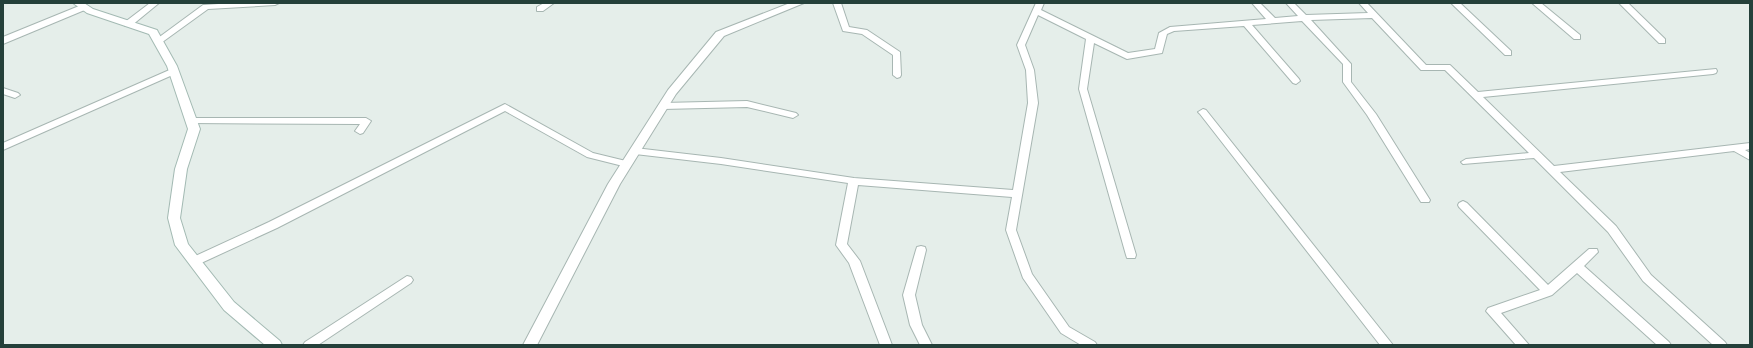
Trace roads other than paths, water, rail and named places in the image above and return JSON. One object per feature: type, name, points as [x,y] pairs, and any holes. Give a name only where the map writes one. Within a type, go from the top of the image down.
[{"type":"main road","points":[[530,345],[614,184],[672,92],[720,34],[799,3]]},
{"type":"main road","points":[[3,41],[81,5],[90,11],[153,32],[174,71],[194,129],[181,169],[174,218],[182,244],[229,306],[275,345]]},
{"type":"lane","points":[[128,24],[155,3]]},
{"type":"lane","points":[[158,41],[206,7],[275,3]]},
{"type":"lane","points":[[540,9],[550,3]]},
{"type":"lane","points":[[838,3],[846,29],[864,32],[897,54],[897,75]]},
{"type":"lane","points":[[1256,3],[1273,20]]},
{"type":"lane","points":[[1290,3],[1347,64],[1347,82],[1371,114],[1425,200]]},
{"type":"lane","points":[[1363,3],[1424,68],[1447,67],[1612,229],[1647,278],[1721,345]]},
{"type":"lane","points":[[1455,3],[1508,53]]},
{"type":"lane","points":[[1536,3],[1577,37]]},
{"type":"lane","points":[[1623,3],[1662,41]]},
{"type":"lane","points":[[1091,345],[1065,330],[1027,274],[1011,230],[1033,104],[1030,70],[1021,45],[1038,7],[1090,38],[1127,56],[1159,52],[1164,33],[1173,29],[1273,20],[1374,15]]},
{"type":"lane","points":[[1246,23],[1296,81]]},
{"type":"lane","points":[[1090,38],[1083,89],[1131,255]]},
{"type":"lane","points":[[3,147],[174,71]]},
{"type":"lane","points":[[1476,95],[1712,71]]},
{"type":"lane","points":[[3,91],[15,95]]},
{"type":"lane","points":[[663,106],[747,104],[793,115]]},
{"type":"lane","points":[[195,261],[273,225],[505,107],[590,155],[627,164]]},
{"type":"lane","points":[[1203,112],[1387,345]]},
{"type":"lane","points":[[192,122],[366,121],[360,131]]},
{"type":"lane","points":[[1552,170],[1750,146]]},
{"type":"lane","points":[[1734,148],[1750,157]]},
{"type":"lane","points":[[635,151],[721,161],[854,181],[1017,194]]},
{"type":"lane","points":[[1466,162],[1537,155]]},
{"type":"lane","points":[[854,181],[841,245],[854,261],[886,345]]},
{"type":"lane","points":[[1463,204],[1548,292]]},
{"type":"lane","points":[[921,250],[909,295],[916,324],[926,345]]},
{"type":"lane","points":[[1523,345],[1492,311],[1548,292],[1578,267],[1593,252]]},
{"type":"lane","points":[[1578,267],[1665,345]]},
{"type":"lane","points":[[309,345],[408,280]]}]
